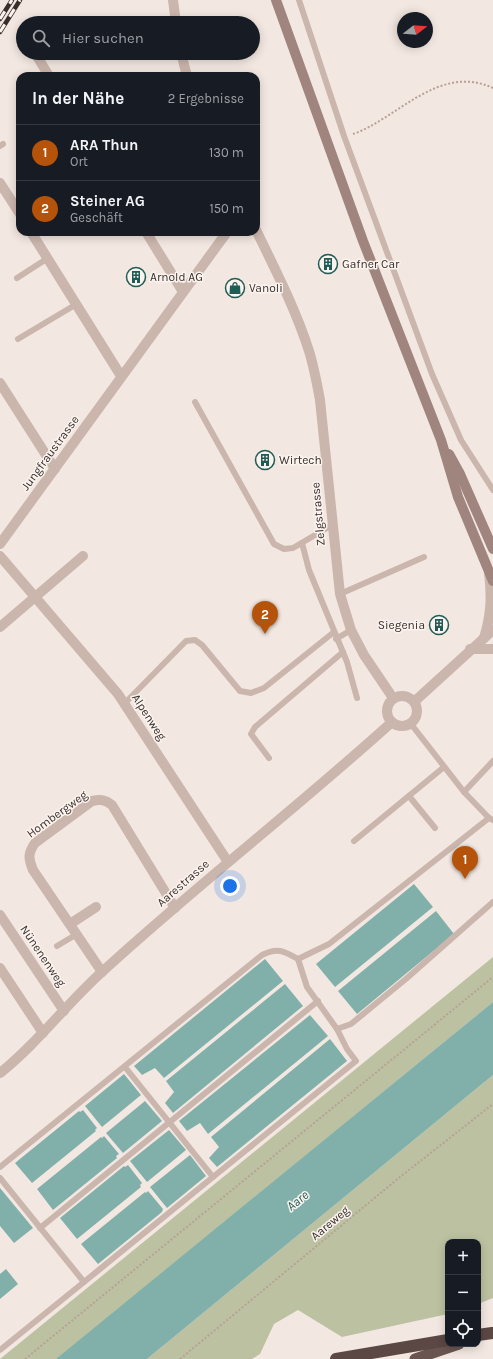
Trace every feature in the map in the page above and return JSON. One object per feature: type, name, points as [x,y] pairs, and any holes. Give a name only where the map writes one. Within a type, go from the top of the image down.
[{"type":"highway","points":[[481,1335],[492,1333]]},
{"type":"highway","points":[[336,1359],[445,1341]]},
{"type":"highway","points":[[415,1359],[450,1347]]},
{"type":"main road","points":[[276,0],[361,234],[441,440],[458,497],[493,581]]},
{"type":"main road","points":[[441,440],[460,474],[493,549]]},
{"type":"street","points":[[173,0],[175,16]]},
{"type":"street","points":[[39,60],[47,72]]},
{"type":"street","points":[[183,60],[186,72]]},
{"type":"street","points":[[0,183],[16,208]]},
{"type":"street","points":[[34,236],[75,305],[121,376]]},
{"type":"street","points":[[148,236],[183,292]]},
{"type":"street","name":"Jungfraustrasse","points":[[0,544],[224,236]]},
{"type":"street","name":"Zelgstrasse","points":[[259,236],[309,352],[320,400],[340,594],[351,630],[364,656],[393,698]]},
{"type":"street","points":[[0,383],[55,469]]},
{"type":"street","name":"Alpenweg","points":[[0,556],[125,703],[228,862]]},
{"type":"street","points":[[0,627],[83,556]]},
{"type":"street","points":[[484,638],[490,618],[492,604],[489,571]]},
{"type":"street","points":[[415,701],[470,649],[493,630]]},
{"type":"street","points":[[470,649],[493,649]]},
{"type":"street","points":[[406,696],[415,701],[418,710],[417,715],[411,724],[401,726],[392,722],[387,712],[389,702],[393,698],[406,696]]},
{"type":"street","name":"Aarestrasse","points":[[0,1073],[20,1056],[102,972],[392,722]]},
{"type":"street","name":"Hombergweg","points":[[102,972],[33,870],[29,860],[29,852],[35,843],[92,801],[100,799],[107,801],[112,805],[175,908]]},
{"type":"street","points":[[70,924],[96,907]]},
{"type":"street","name":"Nünenenweg","points":[[0,915],[64,1011]]},
{"type":"street","points":[[0,968],[42,1032]]},
{"type":"lane","points":[[299,0],[344,136],[415,329],[449,416],[493,490]]},
{"type":"lane","points":[[17,278],[48,258]]},
{"type":"lane","points":[[18,339],[75,305]]},
{"type":"lane","points":[[195,402],[274,544],[284,549],[293,548],[332,525]]},
{"type":"lane","points":[[302,543],[309,570],[336,639],[343,652],[356,698]]},
{"type":"lane","points":[[340,594],[424,557]]},
{"type":"lane","points":[[336,639],[351,630]]},
{"type":"lane","points":[[125,703],[186,641],[195,640],[202,645],[240,691],[251,693],[264,688],[334,632]]},
{"type":"lane","points":[[269,758],[251,734],[255,727],[343,652]]},
{"type":"lane","points":[[298,959],[329,944],[491,819],[464,792],[411,724]]},
{"type":"lane","points":[[464,792],[493,761]]},
{"type":"lane","points":[[354,841],[444,767]]},
{"type":"lane","points":[[409,796],[435,828]]},
{"type":"lane","points":[[337,1029],[351,1024],[407,978],[493,902]]},
{"type":"lane","points":[[57,946],[76,934]]},
{"type":"lane","points":[[0,1167],[125,1067],[262,954],[273,949],[298,959],[307,986],[337,1029],[347,1049],[356,1061],[0,1350]]},
{"type":"lane","points":[[40,1228],[318,1001]]},
{"type":"lane","points":[[125,1067],[213,1176]]},
{"type":"lane","points":[[0,1178],[84,1282]]},
{"type":"path","points":[[344,136],[363,130],[412,100],[432,90],[468,82],[481,83],[493,88]]},
{"type":"path","points":[[25,1359],[493,977]]},
{"type":"path","name":"Aareweg","points":[[180,1359],[400,1177],[493,1104]]},
{"type":"green space","points":[[493,957],[493,1002],[57,1359],[0,1359]]},
{"type":"green space","points":[[493,1075],[493,1298],[481,1303],[481,1239],[445,1239],[445,1315],[342,1337],[298,1310],[274,1324],[260,1354],[252,1359],[147,1359]]},
{"type":"water","points":[[414,884],[433,907],[335,987],[316,964]]},
{"type":"water","points":[[436,911],[454,934],[357,1014],[338,991]]},
{"type":"water","points":[[265,959],[283,981],[164,1078],[155,1068],[142,1075],[134,1066]]},
{"type":"water","points":[[285,984],[303,1006],[173,1113],[165,1103],[174,1092],[166,1081]]},
{"type":"water","name":"Aare","points":[[493,1002],[493,1075],[147,1359],[56,1359]]},
{"type":"water","points":[[310,1015],[328,1036],[208,1134],[200,1123],[187,1131],[179,1121]]},
{"type":"water","points":[[330,1039],[347,1061],[217,1167],[209,1158],[219,1147],[211,1137]]},
{"type":"water","points":[[124,1074],[141,1095],[102,1127],[85,1106]]},
{"type":"water","points":[[145,1101],[162,1121],[123,1153],[106,1133]]},
{"type":"water","points":[[83,1110],[97,1128],[95,1130],[96,1131],[32,1183],[15,1163],[79,1111],[80,1112]]},
{"type":"water","points":[[169,1130],[186,1150],[147,1182],[130,1161]]},
{"type":"water","points":[[104,1136],[119,1154],[116,1156],[117,1158],[53,1210],[37,1189]]},
{"type":"water","points":[[190,1155],[206,1176],[167,1208],[150,1187]]},
{"type":"water","points":[[128,1165],[142,1183],[140,1185],[141,1187],[77,1239],[60,1218],[124,1166],[125,1167]]},
{"type":"water","points":[[0,1188],[33,1228],[14,1243],[0,1226]]},
{"type":"water","points":[[148,1191],[163,1209],[162,1212],[98,1264],[81,1244]]},
{"type":"water","points":[[6,1269],[18,1284],[0,1299],[0,1274]]},
{"type":"railway","points":[[0,19],[12,0]]},
{"type":"railway","points":[[0,32],[20,0]]},
{"type":"place","name":"Gafner Car","points":[[328,264]]},
{"type":"place","name":"Arnold AG","points":[[136,277]]},
{"type":"place","name":"Vanoli","points":[[235,288]]},
{"type":"place","name":"Wirtech","points":[[265,460]]},
{"type":"place","name":"Siegenia","points":[[439,625]]},
{"type":"place","name":"Steiner AG","points":[[265,634]]},
{"type":"place","name":"ARA Thun","points":[[465,879]]}]
